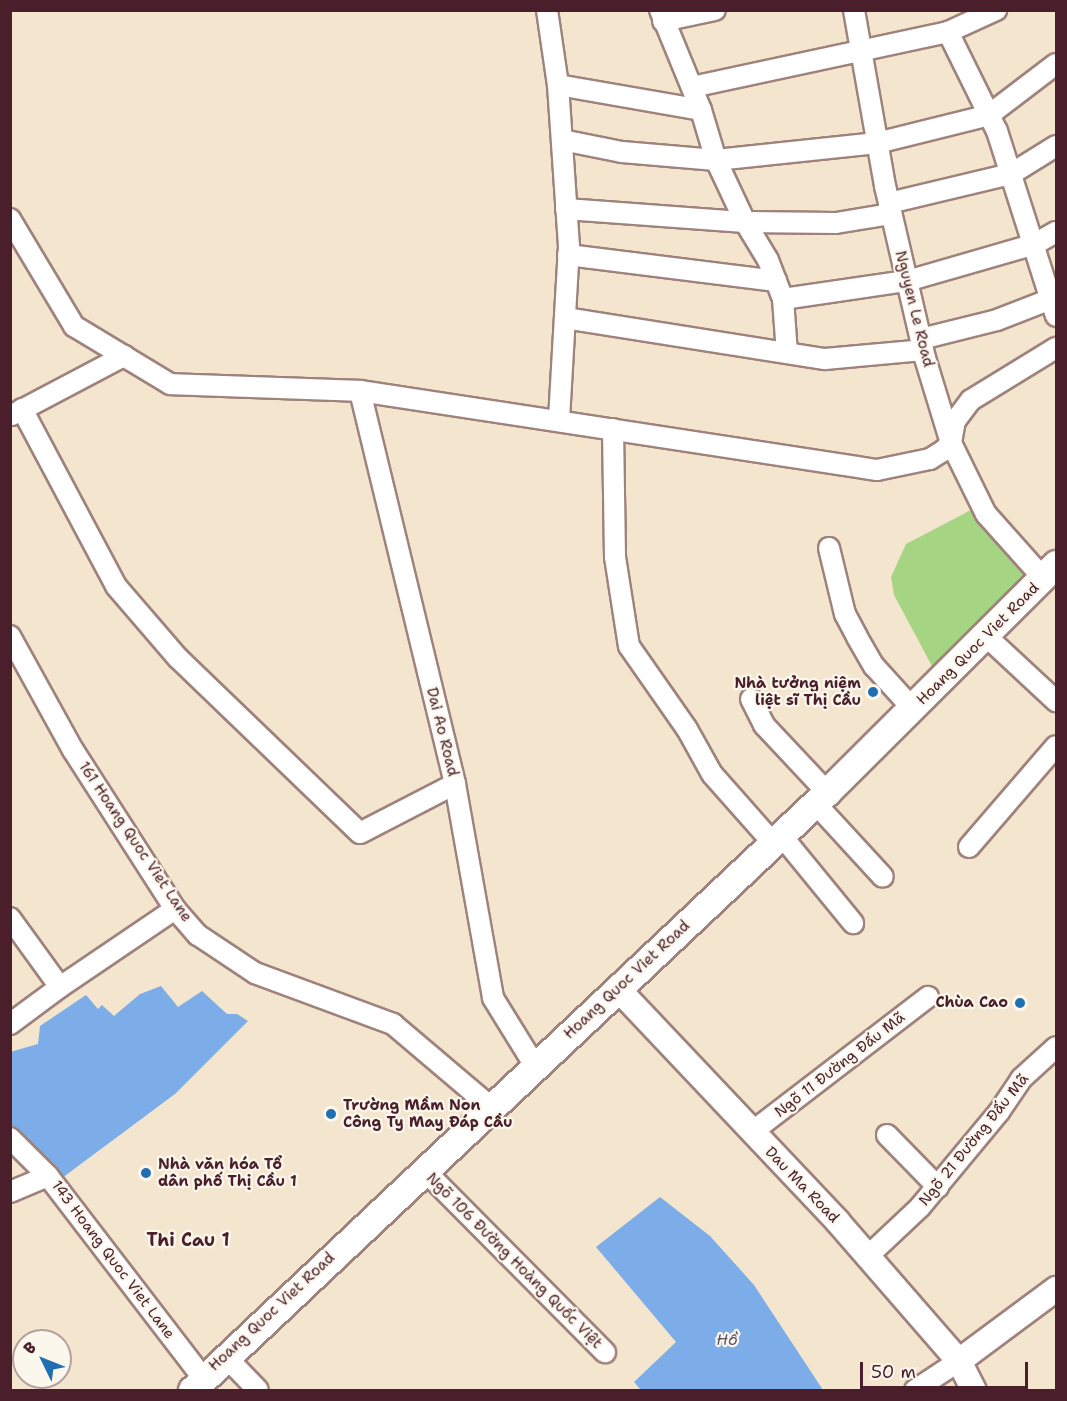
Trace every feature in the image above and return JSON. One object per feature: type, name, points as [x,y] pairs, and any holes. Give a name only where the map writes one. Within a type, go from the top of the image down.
[{"type":"main road","name":"Hoang Quoc Viet Road","points":[[197,1384],[777,839],[913,709],[1050,571]]},
{"type":"street","points":[[547,10],[558,85],[568,255],[559,420]]},
{"type":"street","points":[[715,10],[661,16],[701,110],[716,160],[779,290],[787,353]]},
{"type":"street","name":"Nguyen Le Road","points":[[854,10],[890,208],[922,344],[951,444],[986,514],[1050,571]]},
{"type":"street","points":[[692,87],[948,32],[996,10]]},
{"type":"street","points":[[565,318],[825,358],[922,344],[1054,304],[989,115],[948,32]]},
{"type":"street","points":[[562,140],[622,152],[716,160],[877,143],[989,115],[1056,64]]},
{"type":"street","points":[[558,85],[701,110]]},
{"type":"street","points":[[566,209],[745,222],[836,223],[1011,174],[1056,146]]},
{"type":"street","points":[[10,219],[74,326],[170,384],[360,391],[877,470],[930,459],[951,444],[955,421],[972,400],[1056,348]]},
{"type":"street","points":[[568,255],[779,290],[907,281],[1035,244],[1056,232]]},
{"type":"street","points":[[124,356],[16,412],[116,586],[178,658],[360,832],[455,784]]},
{"type":"street","name":"Dai Ao Road","points":[[360,391],[455,784],[493,998],[535,1066]]},
{"type":"street","points":[[614,429],[615,557],[624,628],[629,646],[687,729],[712,774],[777,839],[853,923]]},
{"type":"street","points":[[829,548],[845,614],[856,637],[874,666],[913,709]]},
{"type":"street","name":"161 Hoang Quoc Viet Lane","points":[[10,636],[74,750],[175,909],[225,956],[255,973],[393,1024],[491,1107]]},
{"type":"street","points":[[986,636],[1056,701]]},
{"type":"street","points":[[752,699],[764,725],[883,877]]},
{"type":"street","points":[[969,847],[1056,746]]},
{"type":"street","points":[[10,1024],[175,909]]},
{"type":"street","points":[[10,918],[60,987]]},
{"type":"street","name":"Dau Ma Road","points":[[618,989],[753,1132],[959,1360],[974,1390]]},
{"type":"street","name":"Ngõ 11 Đường Đấu Mã","points":[[753,1132],[928,997]]},
{"type":"street","name":"Ngõ 21 Đường Đấu Mã","points":[[867,1257],[938,1187],[1021,1079],[1056,1047]]},
{"type":"street","points":[[887,1135],[938,1187]]},
{"type":"street","points":[[10,1138],[48,1176]]},
{"type":"street","name":"Ngõ 106 Đường Hoàng Quốc Việt","points":[[424,1170],[605,1352]]},
{"type":"street","name":"143 Hoang Quoc Viet Lane","points":[[10,1192],[48,1176],[197,1384]]},
{"type":"street","points":[[915,1390],[1056,1289]]},
{"type":"street","points":[[225,1356],[258,1390]]},
{"type":"green space","points":[[973,509],[1027,573],[932,666],[894,595],[891,577],[906,544]]},
{"type":"water","points":[[161,986],[178,1007],[202,991],[227,1014],[237,1014],[248,1021],[175,1094],[62,1178],[11,1129],[10,1052],[38,1044],[40,1026],[86,995],[98,1009],[102,1005],[114,1016],[140,994]]},
{"type":"water","name":"Hồ","points":[[660,1197],[710,1236],[754,1285],[823,1390],[641,1390],[634,1382],[676,1342],[596,1247]]},
{"type":"place","name":"Nhà tưởng niệm liệt sĩ Thị Cầu","points":[[873,692]]},
{"type":"place","name":"Chùa Cao","points":[[1020,1003]]},
{"type":"place","name":"Trường Mầm Non Công Ty May Đáp Cầu","points":[[331,1114]]},
{"type":"place","name":"Nhà văn hóa Tổ dân phố Thị Cầu 1","points":[[146,1173]]},
{"type":"district","name":"Thi Cau 1","points":[[188,1240]]}]
